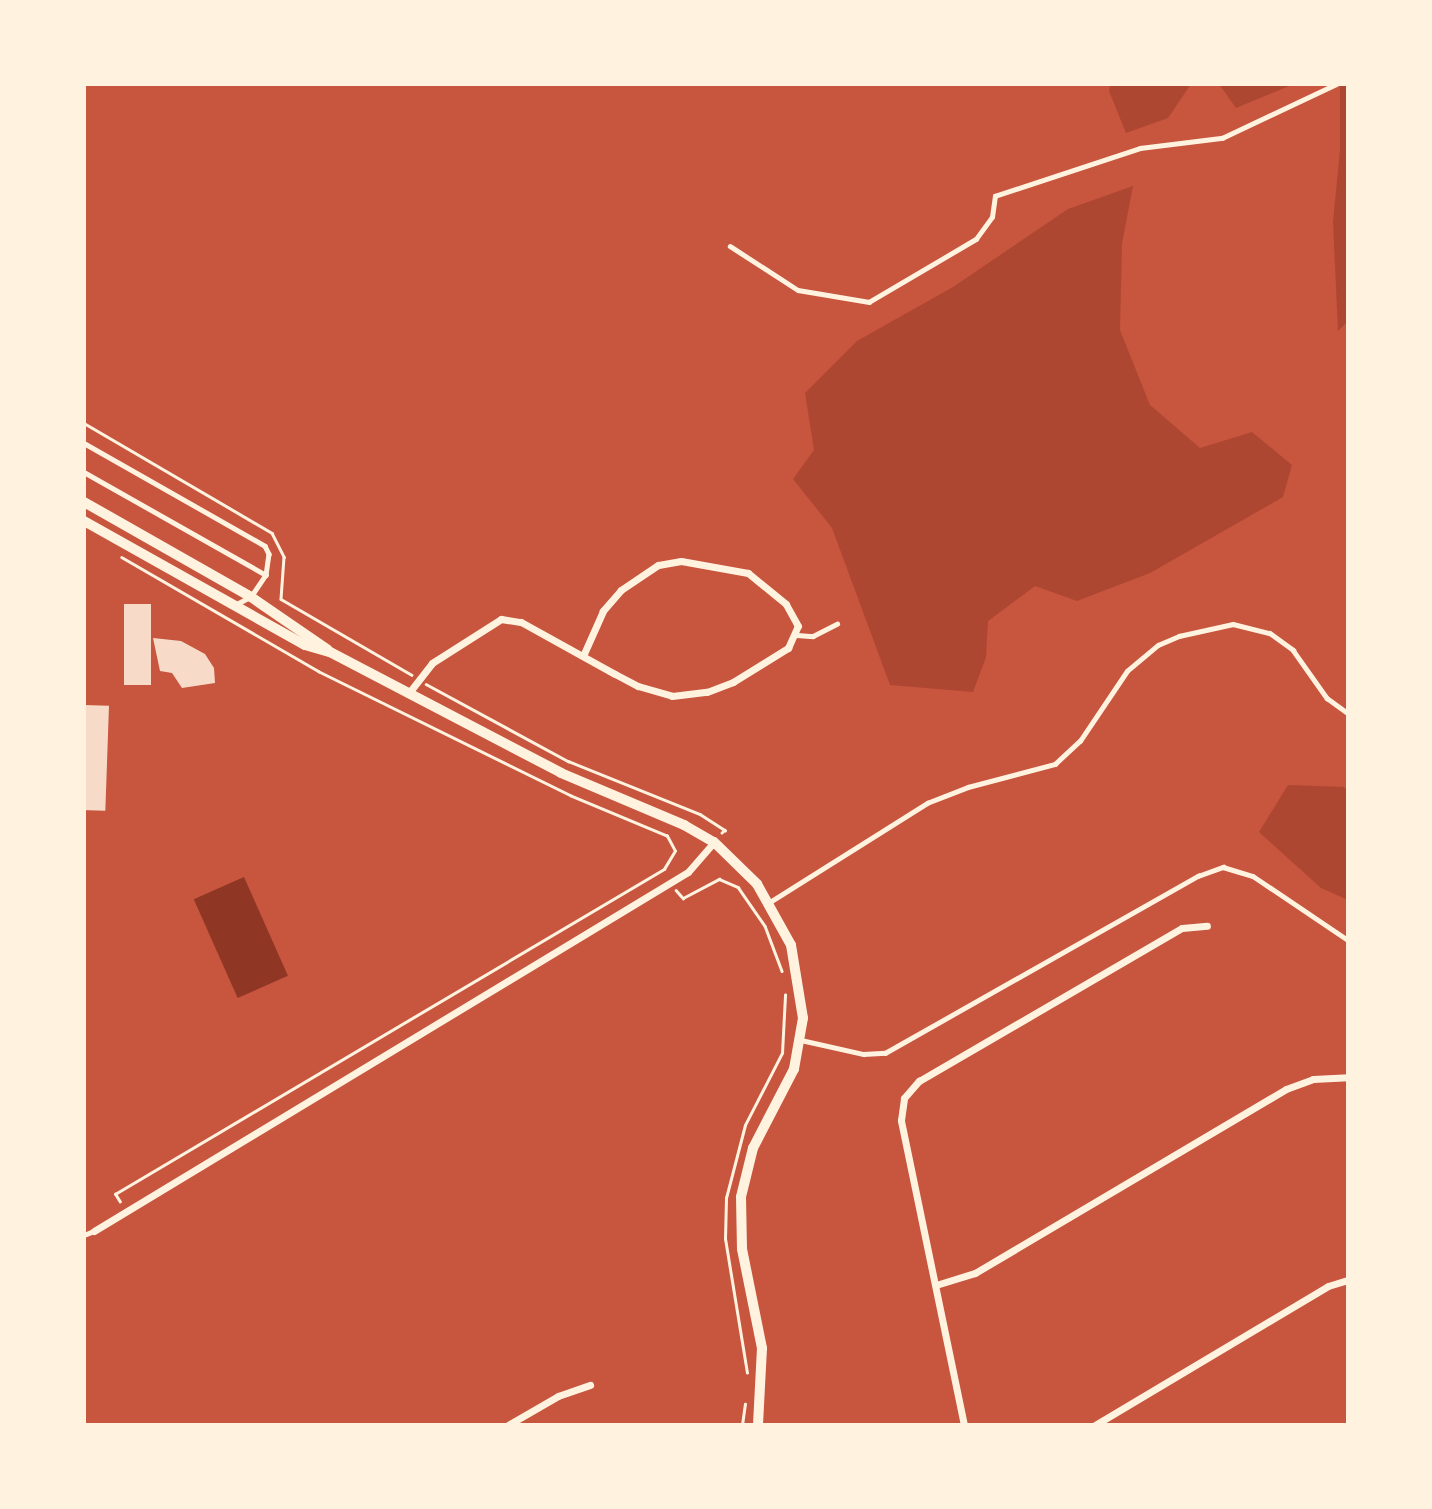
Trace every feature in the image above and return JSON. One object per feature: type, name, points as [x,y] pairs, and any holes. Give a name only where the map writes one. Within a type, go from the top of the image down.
[{"type":"street","points":[[84,502],[251,597],[330,652],[561,773],[684,825],[714,842],[740,864],[770,902],[797,964],[801,1040],[788,1082],[753,1148],[741,1197],[742,1249],[762,1348],[758,1425]]},
{"type":"street","points":[[84,521],[305,645],[330,652]]},
{"type":"street","points":[[408,694],[417,678],[446,653],[501,619],[521,622],[583,656],[649,690],[672,696],[696,695],[718,689],[788,648],[797,635],[792,610],[748,573],[681,561],[659,565],[621,590],[603,611],[583,656]]},
{"type":"street","points":[[94,1231],[688,872],[714,842]]},
{"type":"street","points":[[964,1425],[901,1120],[900,1110],[909,1090],[1182,928],[1207,926]]},
{"type":"street","points":[[936,1285],[975,1273],[1286,1089],[1313,1079],[1348,1077]]},
{"type":"street","points":[[1095,1425],[1328,1286],[1348,1280]]},
{"type":"street","points":[[508,1425],[558,1395],[590,1385]]},
{"type":"lane","points":[[730,246],[798,290],[869,302],[976,239],[992,217],[995,196],[1140,148],[1222,138],[1336,84]]},
{"type":"lane","points":[[84,443],[255,539],[269,554],[266,575],[251,597],[233,606]]},
{"type":"lane","points":[[84,472],[266,575]]},
{"type":"lane","points":[[797,635],[813,636],[837,624]]},
{"type":"lane","points":[[770,902],[927,803],[968,787],[1055,764],[1080,741],[1127,671],[1150,650],[1179,636],[1233,624],[1270,633],[1293,650],[1326,698],[1348,713]]},
{"type":"lane","points":[[801,1040],[863,1054],[885,1053],[1212,869],[1243,870],[1348,940]]},
{"type":"lane","points":[[84,1235],[94,1231]]},
{"type":"path","points":[[84,423],[278,540],[285,565],[281,599],[568,761],[699,814],[725,830],[714,842]]},
{"type":"path","points":[[136,467],[142,457]]},
{"type":"path","points":[[111,552],[319,672],[571,796],[667,836],[675,851],[664,869],[115,1194],[125,1211]]},
{"type":"path","points":[[675,890],[683,898],[719,879],[738,887],[765,926],[783,975]]},
{"type":"path","points":[[747,1381],[746,1344],[724,1239],[726,1198],[745,1125],[782,1053],[787,1020],[784,987]]},
{"type":"path","points":[[742,1425],[746,1394]]},
{"type":"shaded area","points":[[1110,84],[1191,84],[1168,118],[1126,133],[1109,91]]},
{"type":"shaded area","points":[[1219,84],[1294,84],[1236,108]]},
{"type":"shaded area","points":[[1340,84],[1348,84],[1348,321],[1338,331],[1333,222],[1340,150]]},
{"type":"shaded area","points":[[1133,186],[1122,244],[1120,330],[1150,405],[1200,448],[1252,432],[1292,465],[1283,497],[1150,573],[1077,601],[1035,586],[988,621],[986,657],[973,692],[890,685],[832,528],[793,479],[814,450],[805,393],[857,341],[953,287],[1068,209]]},
{"type":"shaded area","points":[[1288,785],[1344,787],[1348,793],[1348,900],[1321,888],[1259,832]]},
{"type":"shaded area","points":[[244,877],[288,976],[238,998],[194,899]]},
{"type":"building","points":[[124,604],[151,604],[151,685],[124,685]]},
{"type":"building","points":[[153,638],[181,641],[205,654],[214,668],[215,683],[182,688],[172,673],[160,671]]},
{"type":"building","points":[[84,705],[109,706],[105,811],[84,810]]}]
